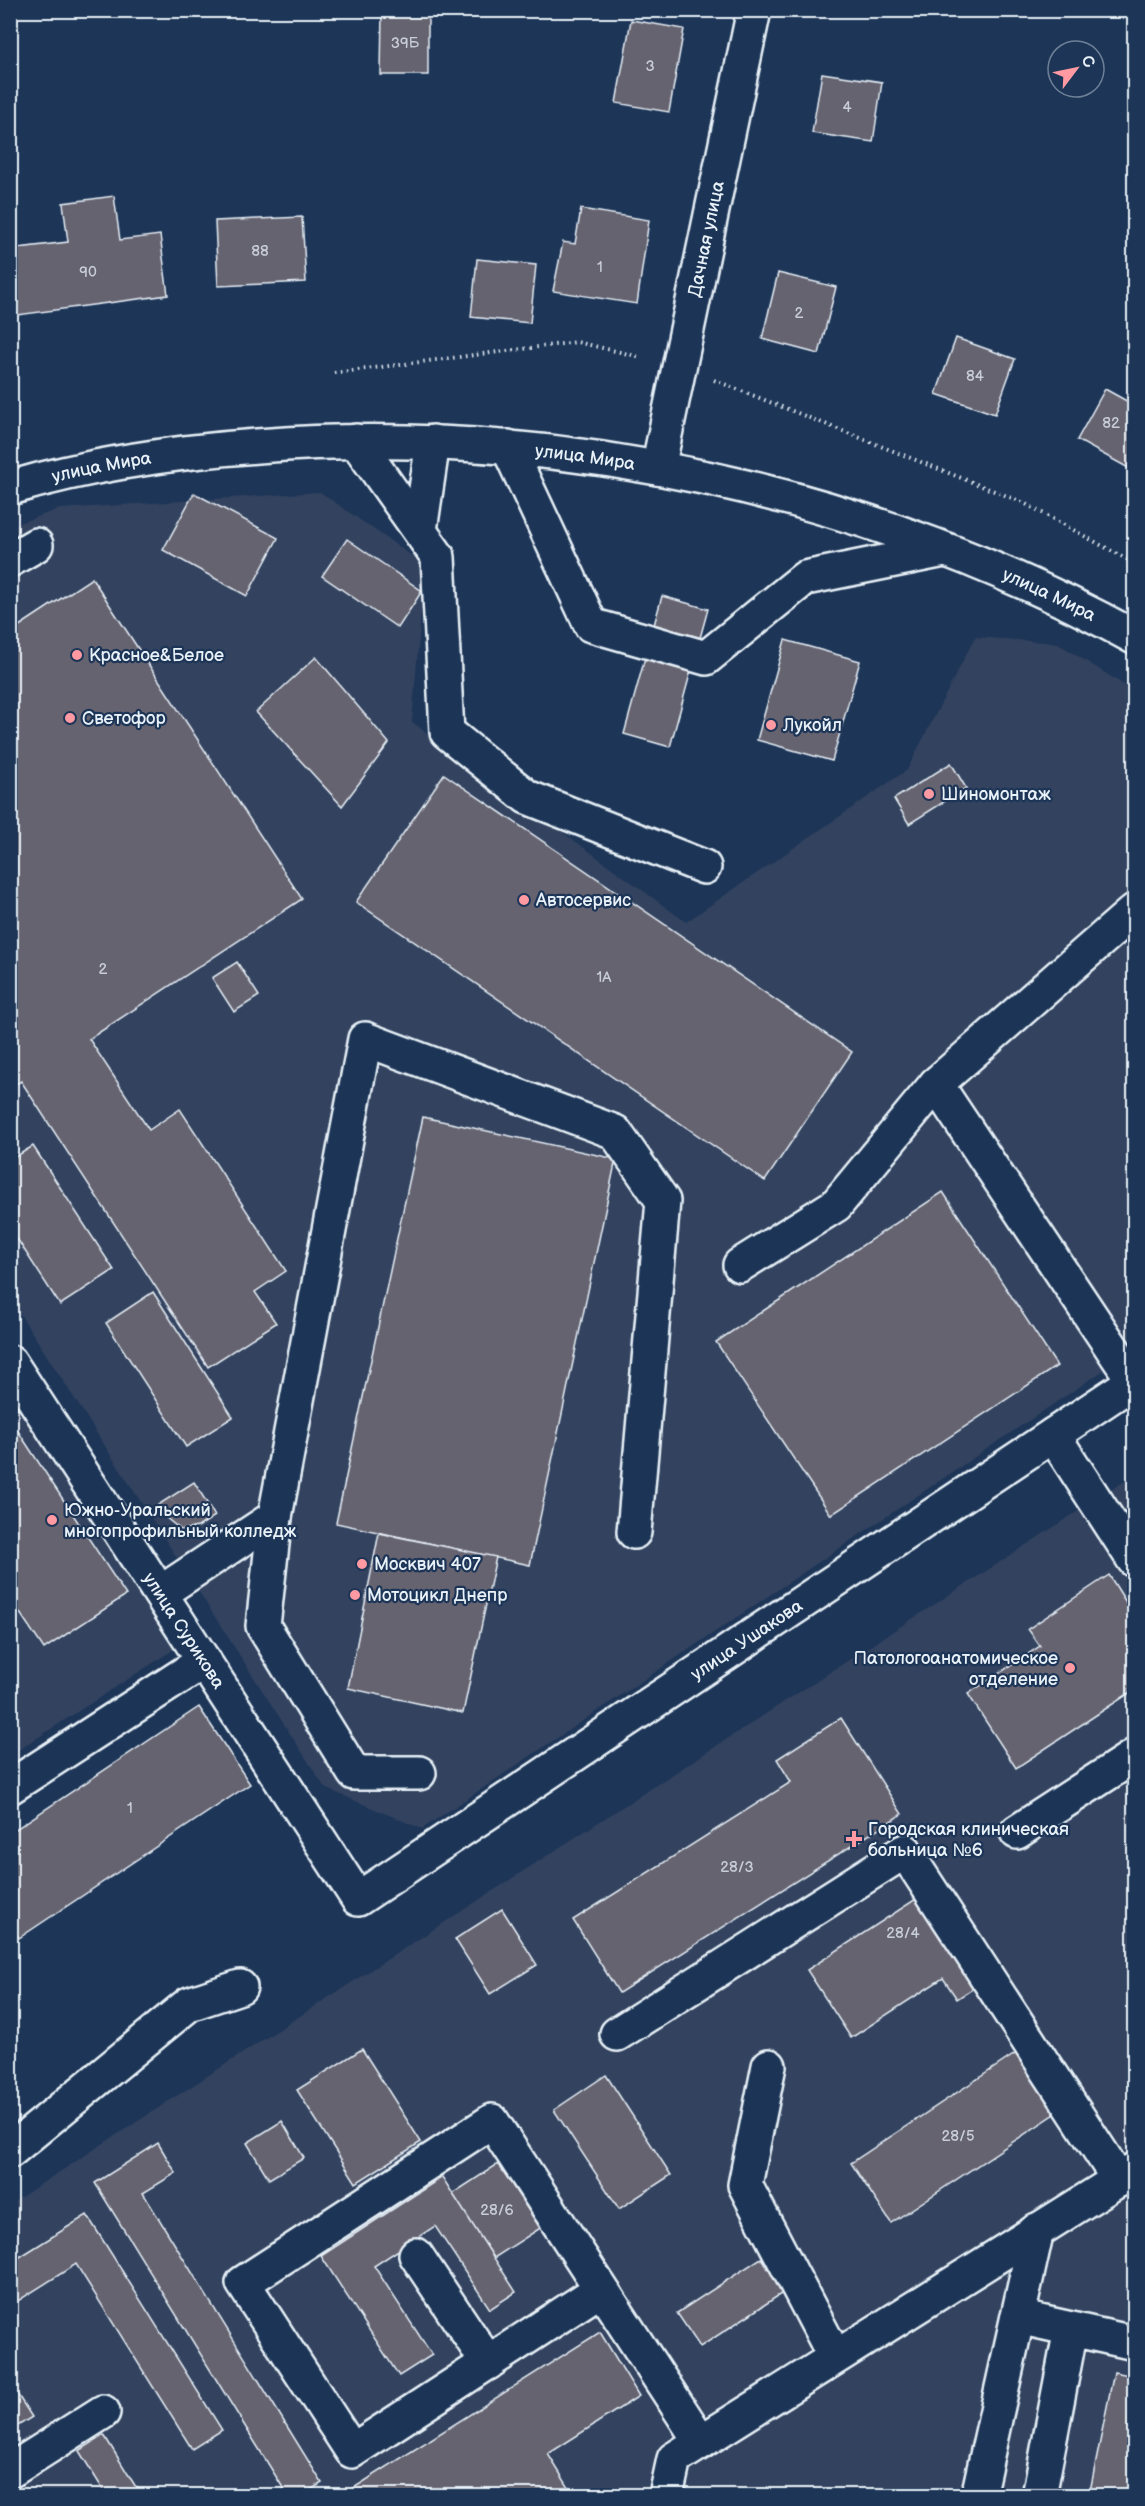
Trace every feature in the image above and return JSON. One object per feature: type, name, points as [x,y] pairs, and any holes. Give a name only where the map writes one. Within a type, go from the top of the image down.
[{"type":"street","name":"Дачная улица","points":[[658,468],[754,10]]},
{"type":"street","name":"улица Мира","points":[[10,488],[59,474],[205,450],[356,441],[433,442],[508,447],[658,468],[800,501],[944,550],[1017,578],[1087,611],[1134,637]]},
{"type":"street","points":[[356,441],[438,557],[447,732],[527,798],[704,867]]},
{"type":"street","points":[[420,530],[433,442]]},
{"type":"street","points":[[508,447],[591,625],[706,658],[805,578],[944,550]]},
{"type":"street","points":[[740,1265],[836,1205],[936,1084],[1134,911]]},
{"type":"street","points":[[419,1773],[354,1773],[263,1626],[275,1517],[365,1039],[615,1132],[663,1201],[634,1532]]},
{"type":"street","points":[[936,1084],[1134,1381]]},
{"type":"street","name":"улица Сурикова","points":[[10,1362],[358,1899]]},
{"type":"street","name":"улица Ушакова","points":[[358,1899],[1134,1381]]},
{"type":"street","points":[[1053,1435],[1134,1560]]},
{"type":"street","points":[[160,1593],[275,1517]]},
{"type":"street","points":[[10,1787],[204,1661]]},
{"type":"street","points":[[1017,1832],[1134,1756]]},
{"type":"street","points":[[617,2034],[905,1851],[1126,2175],[674,2459],[666,2496]]},
{"type":"street","points":[[10,2151],[189,2004],[240,1987]]},
{"type":"street","points":[[769,2066],[745,2185],[835,2357]]},
{"type":"street","points":[[602,2289],[352,2451],[243,2283],[492,2121],[602,2289],[701,2442]]},
{"type":"street","points":[[978,2496],[1037,2230]]},
{"type":"street","points":[[416,2256],[488,2363]]},
{"type":"street","points":[[1018,2317],[1134,2343]]},
{"type":"street","points":[[1039,2496],[1071,2329]]},
{"type":"street","points":[[10,2471],[103,2412]]},
{"type":"path","points":[[334,373],[577,342],[681,366],[1022,502],[1134,562]]},
{"type":"shaded area","points":[[320,492],[425,565],[412,722],[686,922],[907,770],[975,637],[1057,643],[1134,691],[1134,1350],[422,1829],[325,1788],[11,1300],[10,526],[60,509]]},
{"type":"shaded area","name":"Южно-Уральский многопрофильный колледж","points":[[10,1391],[176,1648],[11,1755],[10,1755]]},
{"type":"shaded area","name":"Городская клиническая больница №6","points":[[1134,1475],[1134,2495],[11,2495],[10,2204]]},
{"type":"building","points":[[382,10],[428,10],[428,75],[381,75]]},
{"type":"building","points":[[631,20],[684,29],[669,112],[616,103]]},
{"type":"building","points":[[822,73],[882,82],[873,142],[812,133]]},
{"type":"building","points":[[114,196],[120,240],[160,235],[168,295],[10,316],[10,249],[68,242],[63,203]]},
{"type":"building","points":[[581,209],[649,220],[637,304],[553,291],[563,242],[575,244]]},
{"type":"building","points":[[302,217],[306,282],[218,286],[215,221]]},
{"type":"building","points":[[477,259],[536,265],[530,323],[471,317]]},
{"type":"building","points":[[778,273],[836,287],[819,354],[762,339]]},
{"type":"building","points":[[956,338],[1015,359],[995,414],[936,394]]},
{"type":"building","points":[[1105,389],[1134,405],[1134,471],[1077,440]]},
{"type":"building","points":[[194,493],[278,538],[247,596],[163,550]]},
{"type":"building","points":[[347,539],[422,591],[398,628],[322,576]]},
{"type":"building","points":[[92,578],[302,899],[89,1039],[149,1130],[180,1109],[286,1271],[255,1292],[276,1323],[208,1367],[21,1081],[10,1088],[10,632]]},
{"type":"building","points":[[662,596],[708,609],[670,747],[624,734]]},
{"type":"building","points":[[785,640],[860,661],[832,761],[757,740]]},
{"type":"building","points":[[316,657],[389,743],[342,806],[256,712]]},
{"type":"building","points":[[951,763],[966,788],[909,824],[894,799]]},
{"type":"building","points":[[444,774],[852,1052],[765,1181],[356,902]]},
{"type":"building","points":[[237,962],[259,996],[234,1012],[212,978]]},
{"type":"building","points":[[423,1117],[616,1159],[530,1565],[336,1523]]},
{"type":"building","points":[[33,1146],[114,1270],[60,1305],[10,1228],[10,1160]]},
{"type":"building","points":[[943,1192],[1057,1366],[831,1515],[716,1342]]},
{"type":"building","points":[[153,1292],[233,1417],[186,1447],[106,1323]]},
{"type":"building","points":[[10,1419],[126,1595],[44,1649],[10,1598]]},
{"type":"building","points":[[194,1482],[215,1516],[198,1527],[181,1530],[165,1517],[158,1505]]},
{"type":"building","points":[[379,1533],[496,1557],[463,1713],[348,1688]]},
{"type":"building","name":"Патологоанатомическое отделение","points":[[1109,1575],[1134,1615],[1134,1690],[1016,1768],[968,1694],[1040,1646],[1028,1629]]},
{"type":"building","points":[[199,1707],[250,1784],[19,1938],[10,1925],[10,1833]]},
{"type":"building","points":[[841,1718],[902,1814],[619,1993],[573,1920],[791,1782],[777,1759]]},
{"type":"building","points":[[919,1897],[977,1986],[957,1999],[943,1978],[851,2038],[807,1970]]},
{"type":"building","points":[[502,1909],[537,1965],[490,1994],[455,1939]]},
{"type":"building","points":[[1024,2048],[1064,2108],[891,2223],[851,2163]]},
{"type":"building","points":[[362,2049],[421,2142],[356,2183],[297,2090]]},
{"type":"building","points":[[606,2075],[671,2175],[619,2209],[554,2110]]},
{"type":"building","points":[[282,2121],[304,2158],[269,2179],[247,2143]]},
{"type":"building","points":[[158,2143],[176,2173],[143,2193],[322,2483],[301,2496],[288,2496],[95,2183]]},
{"type":"building","points":[[501,2162],[542,2227],[494,2258],[452,2194]]},
{"type":"building","points":[[442,2177],[516,2292],[490,2309],[435,2226],[374,2266],[432,2355],[399,2376],[321,2256]]},
{"type":"building","points":[[87,2215],[222,2430],[192,2449],[76,2264],[10,2306],[10,2263]]},
{"type":"building","points":[[761,2258],[784,2292],[700,2347],[677,2313]]},
{"type":"building","points":[[600,2332],[639,2396],[548,2454],[574,2496],[341,2496]]},
{"type":"building","points":[[1114,2372],[1134,2376],[1134,2496],[1089,2496]]},
{"type":"building","points":[[10,2383],[32,2417],[10,2431]]},
{"type":"building","points":[[104,2435],[139,2492],[133,2496],[107,2496],[79,2451]]},
{"type":"place","name":"Красное&Белое","points":[[77,655]]},
{"type":"place","name":"Светофор","points":[[70,718]]},
{"type":"place","name":"Лукойл","points":[[771,725]]},
{"type":"place","name":"Шиномонтаж","points":[[929,794]]},
{"type":"place","name":"Автосервис","points":[[524,900]]},
{"type":"place","name":"Южно-Уральский многопрофильный колледж","points":[[52,1520]]},
{"type":"place","name":"Москвич 407","points":[[362,1564]]},
{"type":"place","name":"Мотоцикл Днепр","points":[[355,1595]]},
{"type":"place","name":"Патологоанатомическое отделение","points":[[1070,1668]]},
{"type":"place","name":"Городская клиническая больница №6","points":[[854,1839]]}]
